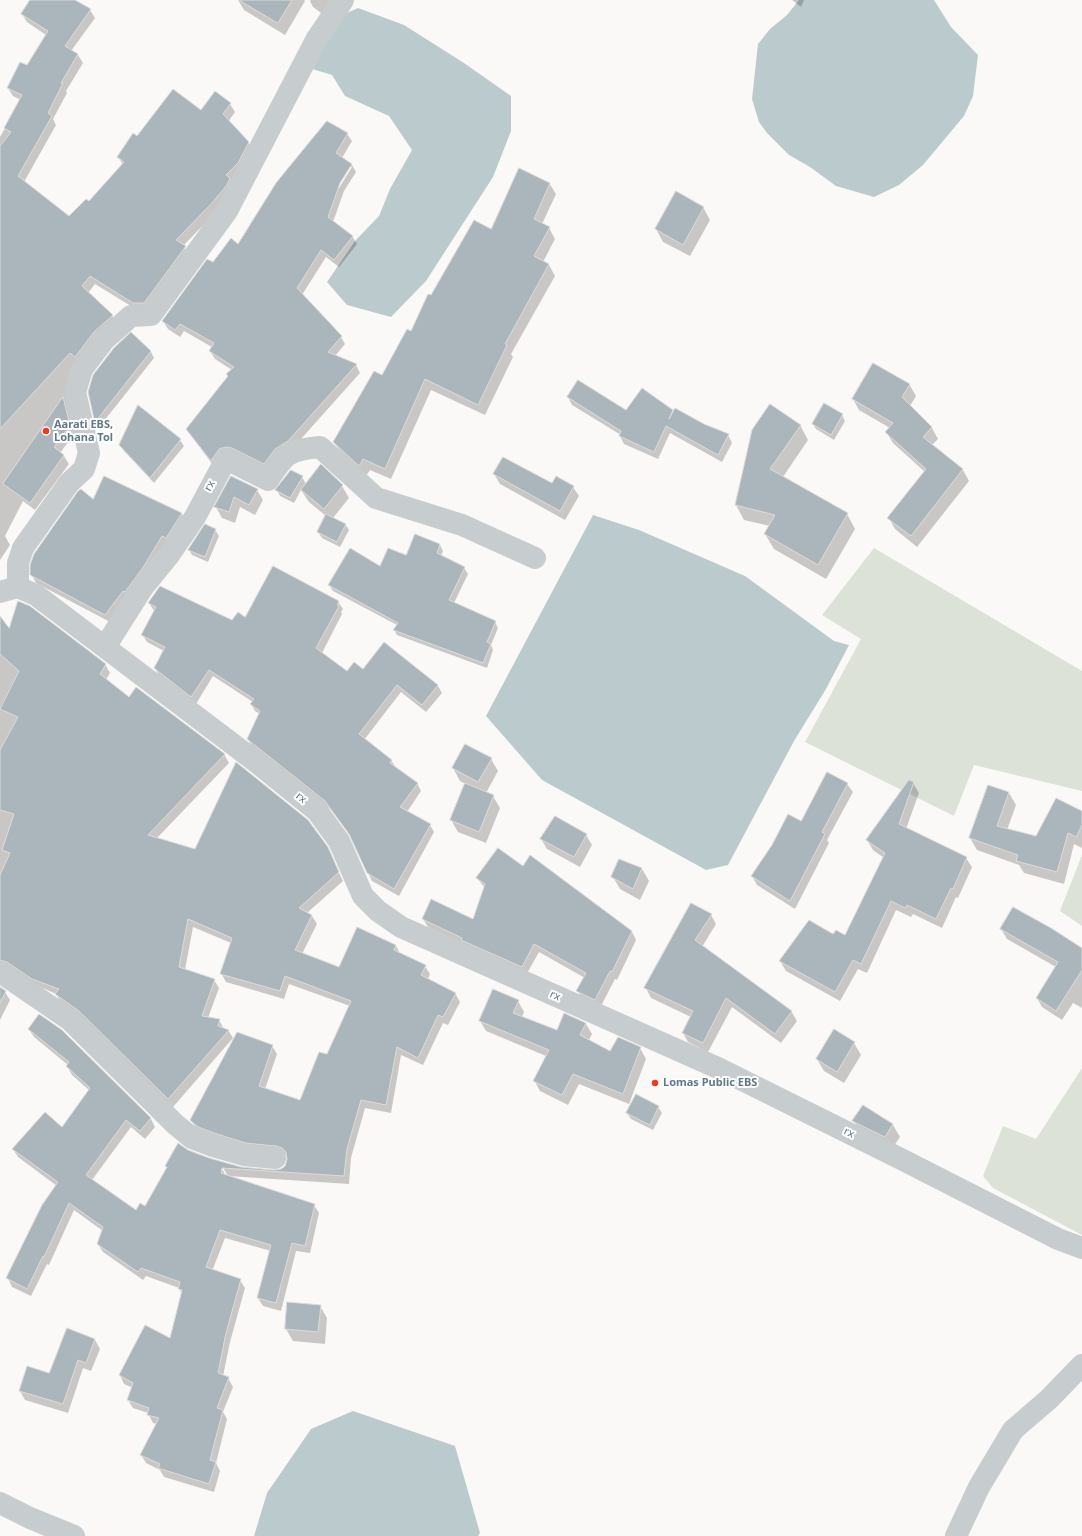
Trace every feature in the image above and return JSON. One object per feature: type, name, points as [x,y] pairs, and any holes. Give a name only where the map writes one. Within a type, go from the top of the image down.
[{"type":"street","points":[[9,589],[23,548],[69,483],[84,469],[89,453],[75,392],[82,369],[104,340],[131,316],[151,315],[227,211],[316,40],[343,0]]},
{"type":"street","name":"rx","points":[[105,647],[143,587],[169,555],[194,517],[226,459],[268,480],[282,459],[300,449],[320,447],[376,498],[462,525],[535,558]]},
{"type":"street","name":"rx","points":[[9,589],[36,595],[255,760],[317,811],[339,841],[363,896],[378,911],[401,927],[718,1068],[1058,1239],[1082,1248]]},
{"type":"street","points":[[0,972],[70,1020],[174,1124],[192,1138],[244,1155],[275,1158]]},
{"type":"street","points":[[956,1536],[979,1487],[1013,1430],[1049,1399],[1082,1365]]},
{"type":"street","points":[[0,1503],[30,1518],[74,1536]]},
{"type":"shaded area","points":[[799,0],[934,0],[951,27],[978,55],[973,96],[964,116],[923,165],[899,185],[874,197],[836,186],[810,167],[789,155],[767,133],[759,122],[752,99],[758,44],[770,29],[787,15]]},
{"type":"shaded area","points":[[358,8],[404,25],[464,63],[511,96],[511,131],[493,177],[426,281],[391,317],[347,305],[327,282],[355,241],[379,216],[390,189],[412,150],[389,116],[345,96],[332,75],[309,68],[342,15]]},
{"type":"shaded area","points":[[593,515],[639,530],[745,576],[834,641],[849,645],[826,689],[794,741],[728,865],[706,870],[542,780],[486,716]]},
{"type":"shaded area","points":[[874,548],[1082,671],[1082,791],[974,765],[954,816],[805,742],[861,639],[822,615]]},
{"type":"shaded area","points":[[1082,855],[1082,926],[1060,911]]},
{"type":"shaded area","points":[[1082,1068],[1082,1235],[993,1188],[983,1176],[1003,1126],[1036,1139]]},
{"type":"shaded area","points":[[353,1411],[455,1446],[480,1533],[478,1536],[254,1536],[267,1493],[311,1429]]},
{"type":"building","points":[[30,0],[75,0],[91,9],[65,46],[78,54],[61,83],[63,83],[48,113],[52,116],[18,176],[69,216],[86,199],[89,201],[124,162],[117,157],[133,133],[137,136],[173,89],[201,110],[215,91],[231,103],[223,114],[249,142],[238,163],[226,175],[230,178],[227,185],[212,203],[176,240],[186,246],[144,303],[133,303],[90,276],[82,286],[113,315],[94,332],[75,357],[70,353],[0,429],[0,146],[11,132],[4,128],[22,95],[7,88],[20,62],[27,65],[48,31],[21,14]]},
{"type":"building","points":[[239,0],[292,0],[278,23]]},
{"type":"building","points":[[327,121],[348,133],[336,153],[352,164],[340,183],[328,217],[353,236],[334,260],[321,250],[297,288],[342,336],[328,352],[357,364],[288,441],[275,449],[264,464],[232,448],[226,447],[219,449],[211,461],[186,429],[228,376],[226,374],[234,367],[209,351],[214,343],[180,324],[175,330],[162,321],[207,259],[213,262],[231,238],[238,244],[276,183]]},
{"type":"building","points":[[519,168],[550,183],[534,219],[550,227],[534,256],[549,264],[505,344],[507,345],[478,405],[425,379],[385,469],[363,459],[360,465],[358,465],[333,442],[374,371],[382,375],[407,329],[411,331],[428,294],[431,295],[474,220],[491,229]]},
{"type":"building","points":[[676,191],[704,207],[683,245],[655,229]]},
{"type":"building","points":[[131,332],[151,351],[96,421],[94,419],[88,392],[93,375],[113,349]]},
{"type":"building","points":[[873,363],[910,384],[902,397],[932,427],[923,437],[963,469],[911,536],[887,518],[926,469],[885,432],[893,423],[852,399]]},
{"type":"building","points":[[578,380],[626,410],[642,388],[673,410],[669,419],[675,408],[704,424],[729,434],[718,455],[666,426],[654,452],[619,436],[621,431],[567,397]]},
{"type":"building","points":[[63,397],[70,425],[54,447],[64,455],[30,503],[3,484]]},
{"type":"building","points":[[824,403],[843,414],[831,435],[812,424]]},
{"type":"building","points":[[770,404],[801,425],[770,469],[848,513],[818,565],[764,534],[775,515],[735,505],[752,430]]},
{"type":"building","points":[[138,405],[181,439],[150,478],[119,445]]},
{"type":"building","points":[[503,457],[552,483],[556,476],[574,486],[560,511],[493,474]]},
{"type":"building","points":[[321,464],[343,485],[324,509],[301,490]]},
{"type":"building","points":[[291,470],[303,476],[290,498],[275,490]]},
{"type":"building","points":[[104,476],[182,513],[166,538],[162,536],[144,566],[125,592],[123,591],[105,615],[30,575],[30,565],[34,554],[78,491],[81,489],[93,499]]},
{"type":"building","points":[[231,476],[258,489],[249,505],[234,497],[229,512],[214,507]]},
{"type":"building","points":[[326,514],[346,524],[337,542],[317,532]]},
{"type":"building","points":[[205,524],[216,529],[205,557],[188,550]]},
{"type":"building","points":[[415,534],[440,544],[437,553],[465,567],[449,600],[496,621],[487,642],[491,644],[483,663],[393,630],[398,623],[328,585],[350,548],[380,566],[388,548],[406,555]]},
{"type":"building","points":[[273,566],[339,601],[337,605],[339,606],[316,648],[347,671],[354,662],[363,669],[384,642],[438,685],[422,705],[397,685],[359,734],[392,760],[390,763],[418,783],[400,807],[431,824],[394,889],[367,873],[349,834],[325,801],[247,739],[260,711],[250,704],[254,699],[209,670],[191,697],[154,668],[165,647],[141,635],[156,607],[148,603],[160,586],[232,620],[238,612],[245,617]]},
{"type":"building","points":[[18,601],[30,606],[106,664],[100,674],[129,697],[136,687],[225,754],[148,835],[195,849],[236,762],[308,820],[328,847],[339,872],[299,908],[312,915],[295,950],[339,967],[357,927],[396,945],[394,950],[426,965],[421,975],[456,993],[443,1017],[438,1015],[418,1058],[397,1047],[386,1105],[361,1100],[347,1149],[344,1176],[222,1168],[221,1173],[315,1204],[305,1246],[292,1243],[276,1303],[257,1298],[271,1245],[220,1230],[206,1267],[241,1279],[226,1333],[218,1373],[229,1377],[217,1408],[223,1410],[210,1460],[216,1462],[209,1484],[158,1468],[160,1464],[140,1455],[159,1418],[147,1415],[149,1408],[127,1400],[133,1383],[119,1375],[145,1325],[170,1338],[182,1290],[178,1289],[180,1282],[141,1268],[138,1272],[97,1244],[103,1227],[69,1203],[44,1257],[43,1256],[27,1289],[6,1278],[42,1205],[58,1182],[12,1149],[45,1112],[62,1127],[90,1088],[66,1066],[69,1062],[28,1029],[39,1014],[62,1030],[151,1118],[140,1131],[126,1120],[86,1175],[136,1210],[140,1203],[145,1206],[167,1167],[165,1166],[178,1143],[188,1150],[209,1158],[241,1167],[274,1170],[281,1169],[285,1166],[287,1159],[286,1152],[282,1148],[246,1143],[198,1127],[190,1120],[237,1032],[273,1045],[259,1086],[300,1100],[319,1052],[327,1054],[351,1001],[285,976],[280,991],[220,974],[232,938],[188,919],[179,967],[215,979],[202,1016],[220,1019],[218,1026],[229,1030],[168,1099],[79,1011],[55,994],[59,989],[32,979],[7,962],[0,960],[0,875],[10,853],[2,850],[14,814],[0,810],[0,750],[18,717],[0,709],[19,671],[0,654],[0,616],[9,628]]},
{"type":"building","points":[[465,744],[492,758],[478,782],[452,768]]},
{"type":"building","points":[[827,772],[848,783],[822,832],[825,834],[790,901],[751,876],[772,845],[788,814],[801,821]]},
{"type":"building","points":[[909,780],[914,782],[899,824],[967,857],[953,889],[951,888],[936,919],[907,905],[905,908],[891,901],[861,964],[853,960],[835,992],[779,961],[809,920],[833,934],[836,930],[845,935],[885,853],[866,840]]},
{"type":"building","points":[[465,783],[494,795],[479,832],[450,820]]},
{"type":"building","points":[[988,785],[1009,792],[997,826],[1036,836],[1056,798],[1082,811],[1082,825],[1076,837],[1068,833],[1057,872],[1016,861],[1018,855],[969,838]]},
{"type":"building","points":[[555,816],[587,834],[574,857],[540,839]]},
{"type":"building","points":[[498,848],[523,866],[530,855],[632,931],[612,972],[610,971],[595,1000],[576,991],[586,973],[534,944],[522,967],[461,940],[462,938],[422,919],[431,899],[473,919],[485,884],[476,878]]},
{"type":"building","points":[[619,859],[642,868],[633,889],[611,877]]},
{"type":"building","points":[[691,903],[712,914],[695,940],[792,1011],[775,1034],[726,998],[703,1043],[682,1033],[693,1011],[644,988]]},
{"type":"building","points":[[1013,907],[1051,928],[1082,948],[1082,970],[1056,1011],[1036,998],[1058,962],[1000,929]]},
{"type":"building","points":[[0,987],[6,991],[0,1003]]},
{"type":"building","points":[[493,989],[519,1000],[513,1013],[557,1030],[564,1013],[586,1023],[580,1035],[610,1051],[618,1037],[641,1047],[623,1094],[573,1074],[562,1095],[533,1081],[549,1050],[479,1021]]},
{"type":"building","points":[[834,1029],[855,1042],[837,1072],[816,1059]]},
{"type":"building","points":[[636,1094],[659,1106],[650,1125],[626,1113]]},
{"type":"building","points":[[863,1105],[893,1124],[885,1137],[852,1121]]},
{"type":"building","points":[[287,1302],[321,1305],[318,1332],[285,1329]]},
{"type":"building","points":[[67,1328],[95,1339],[86,1363],[78,1360],[63,1404],[19,1391],[27,1366],[49,1373]]},
{"type":"place","name":"Aarati EBS, Lohana Tol","points":[[46,431]]},
{"type":"place","name":"Lomas Public EBS","points":[[655,1083]]}]
